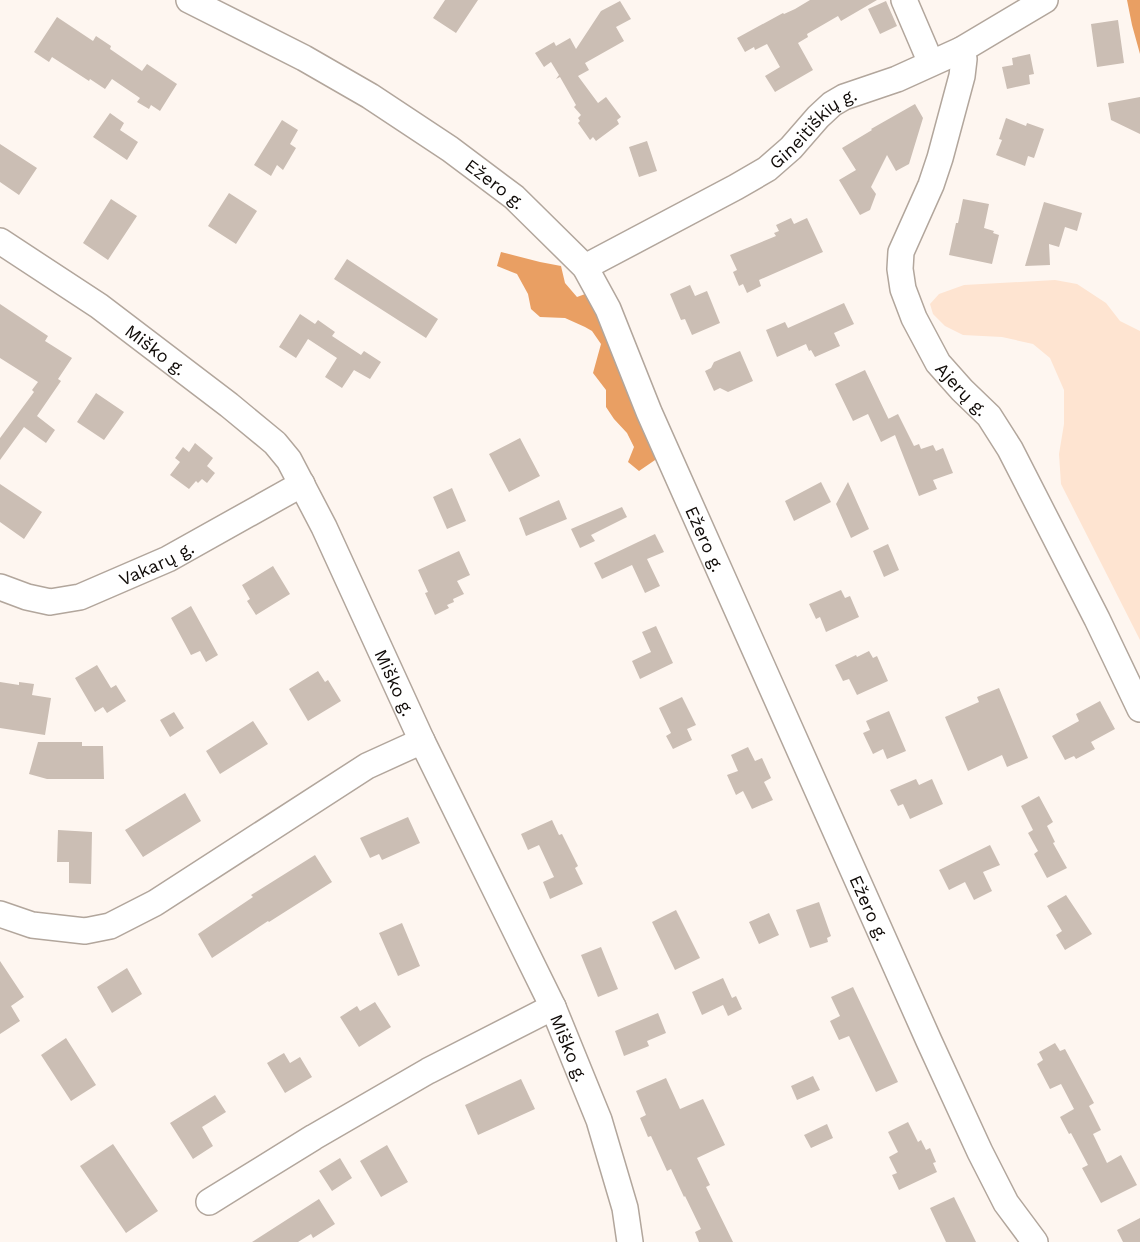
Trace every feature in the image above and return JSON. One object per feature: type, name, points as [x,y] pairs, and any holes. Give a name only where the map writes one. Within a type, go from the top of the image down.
[{"type":"street","name":"Ežero g.","points":[[188,0],[304,58],[370,96],[450,149],[514,197],[585,267],[608,310],[649,412],[936,1058],[1006,1203],[1035,1242]]},
{"type":"street","points":[[904,0],[931,63]]},
{"type":"street","name":"Gineitiškių g.","points":[[585,267],[767,169],[791,148],[818,117],[832,104],[844,97],[897,79],[961,50],[1045,0]]},
{"type":"street","name":"Ajerų g.","points":[[961,50],[964,60],[962,76],[940,158],[931,186],[901,252],[900,268],[903,289],[914,318],[938,363],[989,416],[1010,449],[1140,708]]},
{"type":"street","name":"Miško g.","points":[[0,241],[100,306],[229,405],[275,443],[289,460],[324,527],[422,741],[553,1007],[599,1120],[625,1208],[630,1242]]},
{"type":"street","name":"Vakarų g.","points":[[0,587],[27,597],[50,602],[80,596],[168,559],[302,484]]},
{"type":"street","points":[[0,914],[32,925],[85,931],[110,926],[155,903],[367,766],[422,741]]},
{"type":"street","points":[[209,1202],[314,1137],[428,1071],[553,1007]]},
{"type":"shaded area","points":[[1127,0],[1140,0],[1140,54],[1132,25]]},
{"type":"shaded area","points":[[501,252],[561,266],[565,283],[577,297],[588,293],[658,458],[639,471],[628,462],[634,447],[627,433],[606,407],[606,390],[593,373],[601,344],[592,331],[585,327],[565,318],[540,317],[531,309],[528,294],[517,274],[497,266]]},
{"type":"shaded area","points":[[1055,280],[1077,284],[1106,303],[1120,321],[1140,331],[1140,640],[1061,484],[1059,454],[1064,424],[1064,390],[1050,358],[1033,344],[1002,337],[963,335],[945,326],[933,314],[930,304],[939,294],[964,285]]},
{"type":"building","points":[[445,0],[478,0],[456,33],[433,18]]},
{"type":"building","points":[[810,0],[877,0],[841,21],[838,16],[807,34],[808,37],[798,43],[813,70],[775,92],[765,76],[780,67],[767,44],[755,50],[754,47],[745,52],[737,38]]},
{"type":"building","points":[[620,1],[631,19],[616,27],[624,41],[585,63],[589,70],[578,76],[598,103],[606,97],[621,117],[617,120],[619,124],[596,141],[593,137],[590,140],[578,123],[580,121],[578,118],[581,115],[574,107],[576,105],[560,77],[556,79],[559,75],[551,62],[544,67],[535,53],[554,42],[556,46],[570,38],[576,49],[601,11]]},
{"type":"building","points":[[886,1],[897,26],[880,34],[868,9]]},
{"type":"building","points":[[57,17],[93,41],[96,36],[111,46],[110,49],[142,71],[147,64],[177,84],[160,111],[151,105],[149,109],[137,102],[140,98],[112,79],[105,89],[52,57],[49,62],[34,52]]},
{"type":"building","points":[[1118,20],[1124,63],[1097,67],[1091,24]]},
{"type":"building","points":[[1030,54],[1034,74],[1029,75],[1030,84],[1007,89],[1002,67],[1013,65],[1012,58]]},
{"type":"building","points":[[1140,97],[1140,134],[1111,120],[1108,103]]},
{"type":"building","points":[[915,104],[923,118],[909,164],[896,171],[887,155],[871,187],[876,194],[870,210],[860,215],[839,180],[856,170],[842,148]]},
{"type":"building","points":[[110,113],[124,123],[120,130],[138,142],[127,160],[93,137]]},
{"type":"building","points":[[1006,118],[1026,126],[1027,123],[1044,129],[1034,158],[1028,156],[1025,166],[996,155],[1002,140],[999,139]]},
{"type":"building","points":[[282,120],[298,130],[290,144],[296,148],[283,170],[277,165],[271,176],[254,165]]},
{"type":"building","points":[[647,141],[657,171],[639,177],[629,147]]},
{"type":"building","points":[[0,144],[37,168],[19,195],[0,182]]},
{"type":"building","points":[[229,193],[257,211],[236,244],[208,226]]},
{"type":"building","points":[[111,199],[137,216],[108,260],[83,243]]},
{"type":"building","points":[[963,199],[989,204],[984,228],[994,231],[993,233],[999,235],[992,264],[949,255]]},
{"type":"building","points":[[1044,202],[1082,213],[1077,231],[1065,227],[1059,247],[1049,244],[1050,265],[1025,266]]},
{"type":"building","points":[[791,218],[794,224],[807,218],[823,252],[759,280],[761,286],[747,293],[743,284],[739,286],[733,272],[737,270],[730,255],[776,236],[774,233],[779,231],[776,225]]},
{"type":"building","points":[[347,259],[438,319],[426,338],[334,279]]},
{"type":"building","points":[[690,285],[695,296],[707,291],[720,323],[692,335],[685,319],[681,320],[670,294]]},
{"type":"building","points":[[844,303],[854,324],[834,333],[840,346],[815,357],[811,350],[809,351],[806,344],[777,357],[766,330],[785,322],[788,328]]},
{"type":"building","points":[[0,304],[48,336],[45,341],[72,358],[58,379],[61,381],[37,416],[55,430],[46,443],[24,427],[0,460],[0,438],[34,392],[32,390],[38,382],[0,358]]},
{"type":"building","points":[[300,314],[315,324],[318,320],[335,332],[332,336],[361,355],[364,351],[381,362],[370,379],[354,370],[342,388],[325,377],[337,358],[308,339],[296,358],[279,347]]},
{"type":"building","points":[[740,351],[753,381],[728,392],[720,388],[714,391],[705,371],[711,368],[714,362]]},
{"type":"building","points":[[865,370],[888,419],[898,414],[914,446],[919,444],[921,449],[933,445],[936,451],[943,448],[953,473],[933,480],[937,489],[919,496],[895,435],[881,442],[868,414],[853,421],[835,384]]},
{"type":"building","points":[[96,393],[124,412],[104,440],[77,422]]},
{"type":"building","points":[[520,438],[540,476],[509,492],[489,454]]},
{"type":"building","points":[[195,443],[213,458],[207,466],[215,473],[207,483],[202,479],[198,483],[196,481],[189,489],[170,475],[180,462],[175,458],[183,447],[189,452]]},
{"type":"building","points":[[821,482],[831,502],[794,521],[785,501]]},
{"type":"building","points":[[848,482],[869,529],[851,538],[836,504]]},
{"type":"building","points":[[0,484],[42,512],[24,539],[0,522]]},
{"type":"building","points":[[452,488],[466,521],[447,529],[433,497]]},
{"type":"building","points":[[559,500],[567,519],[526,536],[519,518]]},
{"type":"building","points":[[622,507],[627,517],[591,535],[595,541],[580,548],[571,529]]},
{"type":"building","points":[[655,534],[664,552],[647,559],[660,586],[645,593],[632,565],[602,579],[594,563]]},
{"type":"building","points":[[888,544],[899,570],[884,577],[873,551]]},
{"type":"building","points":[[459,551],[470,575],[457,581],[464,594],[453,599],[454,602],[447,605],[449,608],[435,615],[425,593],[428,592],[418,570]]},
{"type":"building","points":[[273,566],[290,594],[256,615],[247,601],[250,599],[242,585]]},
{"type":"building","points":[[841,590],[845,598],[850,596],[859,617],[826,632],[820,617],[816,619],[809,604]]},
{"type":"building","points":[[191,606],[218,655],[206,662],[200,651],[191,655],[171,618]]},
{"type":"building","points":[[656,626],[673,663],[640,679],[632,661],[651,652],[642,632]]},
{"type":"building","points":[[869,651],[873,658],[877,656],[888,681],[857,695],[849,679],[843,681],[835,665]]},
{"type":"building","points":[[97,665],[111,688],[116,685],[126,701],[107,713],[103,707],[95,712],[75,678]]},
{"type":"building","points":[[318,671],[325,682],[328,680],[341,701],[308,721],[289,689]]},
{"type":"building","points":[[0,682],[19,685],[19,682],[34,684],[32,695],[51,698],[45,735],[0,728]]},
{"type":"building","points":[[999,688],[1028,758],[1007,767],[1002,755],[968,771],[945,717],[979,702],[977,697]]},
{"type":"building","points":[[682,697],[696,725],[687,729],[692,740],[673,749],[666,736],[671,733],[659,708]]},
{"type":"building","points":[[1100,701],[1115,729],[1091,742],[1095,749],[1076,759],[1074,756],[1065,760],[1052,736],[1079,721],[1076,714]]},
{"type":"building","points":[[889,711],[906,751],[887,759],[883,749],[873,754],[863,733],[870,730],[866,721]]},
{"type":"building","points":[[174,712],[184,728],[170,737],[160,720]]},
{"type":"building","points":[[253,721],[268,744],[220,774],[206,751]]},
{"type":"building","points":[[38,742],[82,742],[82,746],[103,746],[104,779],[47,779],[29,774]]},
{"type":"building","points":[[748,747],[755,761],[762,758],[771,778],[764,782],[773,800],[752,809],[743,791],[736,795],[727,775],[738,771],[731,755]]},
{"type":"building","points":[[916,779],[919,785],[932,779],[943,804],[910,819],[903,804],[898,806],[890,790]]},
{"type":"building","points":[[185,793],[201,821],[143,857],[125,830]]},
{"type":"building","points":[[1039,796],[1053,822],[1047,826],[1055,842],[1053,843],[1067,868],[1047,878],[1034,854],[1038,851],[1028,833],[1033,830],[1021,806]]},
{"type":"building","points":[[408,817],[420,843],[382,860],[379,854],[370,858],[360,838]]},
{"type":"building","points":[[552,820],[559,835],[562,834],[578,866],[575,868],[583,884],[550,899],[543,882],[554,877],[539,845],[528,850],[521,834]]},
{"type":"building","points":[[58,830],[92,832],[91,884],[69,883],[69,862],[57,862]]},
{"type":"building","points":[[990,845],[1000,865],[983,872],[992,891],[974,900],[965,882],[949,890],[939,870]]},
{"type":"building","points":[[315,855],[332,882],[212,958],[198,934],[253,897],[251,895]]},
{"type":"building","points":[[1066,895],[1092,934],[1065,950],[1056,935],[1062,931],[1047,906]]},
{"type":"building","points":[[819,902],[831,936],[827,938],[828,942],[810,948],[796,910]]},
{"type":"building","points":[[676,910],[700,958],[675,970],[652,922]]},
{"type":"building","points":[[769,913],[779,935],[759,944],[749,922]]},
{"type":"building","points":[[402,923],[420,966],[398,976],[379,933]]},
{"type":"building","points":[[601,947],[618,989],[598,997],[581,955]]},
{"type":"building","points":[[0,961],[24,997],[11,1006],[20,1021],[0,1034]]},
{"type":"building","points":[[127,968],[142,994],[112,1013],[97,987]]},
{"type":"building","points":[[723,978],[732,998],[736,996],[742,1009],[728,1016],[723,1005],[702,1015],[692,992]]},
{"type":"building","points":[[853,987],[898,1082],[876,1092],[849,1036],[839,1040],[830,1021],[840,1016],[831,997]]},
{"type":"building","points":[[375,1002],[391,1027],[359,1047],[340,1017],[357,1006],[360,1011]]},
{"type":"building","points":[[658,1013],[666,1033],[647,1041],[649,1046],[624,1056],[615,1031]]},
{"type":"building","points":[[66,1038],[96,1085],[71,1101],[41,1055]]},
{"type":"building","points":[[1055,1043],[1060,1051],[1065,1049],[1094,1103],[1089,1106],[1101,1130],[1093,1134],[1107,1163],[1121,1155],[1137,1185],[1101,1203],[1082,1168],[1088,1165],[1060,1117],[1074,1109],[1061,1084],[1050,1089],[1037,1064],[1043,1060],[1039,1052]]},
{"type":"building","points":[[284,1053],[290,1063],[300,1057],[312,1077],[285,1093],[267,1063]]},
{"type":"building","points":[[813,1076],[820,1090],[797,1100],[791,1086]]},
{"type":"building","points":[[666,1078],[680,1109],[703,1099],[725,1145],[697,1158],[710,1185],[706,1187],[733,1242],[699,1242],[695,1232],[701,1229],[671,1169],[667,1171],[651,1136],[648,1137],[640,1118],[646,1115],[636,1091]]},
{"type":"building","points":[[521,1079],[535,1109],[478,1135],[465,1105]]},
{"type":"building","points":[[215,1095],[226,1112],[202,1127],[213,1146],[193,1159],[170,1123]]},
{"type":"building","points":[[908,1122],[918,1142],[921,1140],[926,1150],[930,1148],[936,1162],[933,1163],[937,1172],[899,1190],[892,1175],[897,1173],[889,1157],[898,1152],[888,1132]]},
{"type":"building","points":[[827,1124],[833,1138],[811,1148],[804,1135]]},
{"type":"building","points":[[113,1144],[158,1211],[126,1233],[80,1166]]},
{"type":"building","points":[[387,1145],[408,1182],[381,1197],[360,1161]]},
{"type":"building","points":[[340,1158],[352,1178],[332,1191],[319,1171]]},
{"type":"building","points":[[954,1197],[976,1242],[946,1242],[930,1208]]},
{"type":"building","points":[[319,1199],[335,1224],[313,1238],[311,1234],[298,1242],[252,1242]]},
{"type":"building","points":[[1140,1218],[1140,1242],[1123,1242],[1117,1230]]}]
